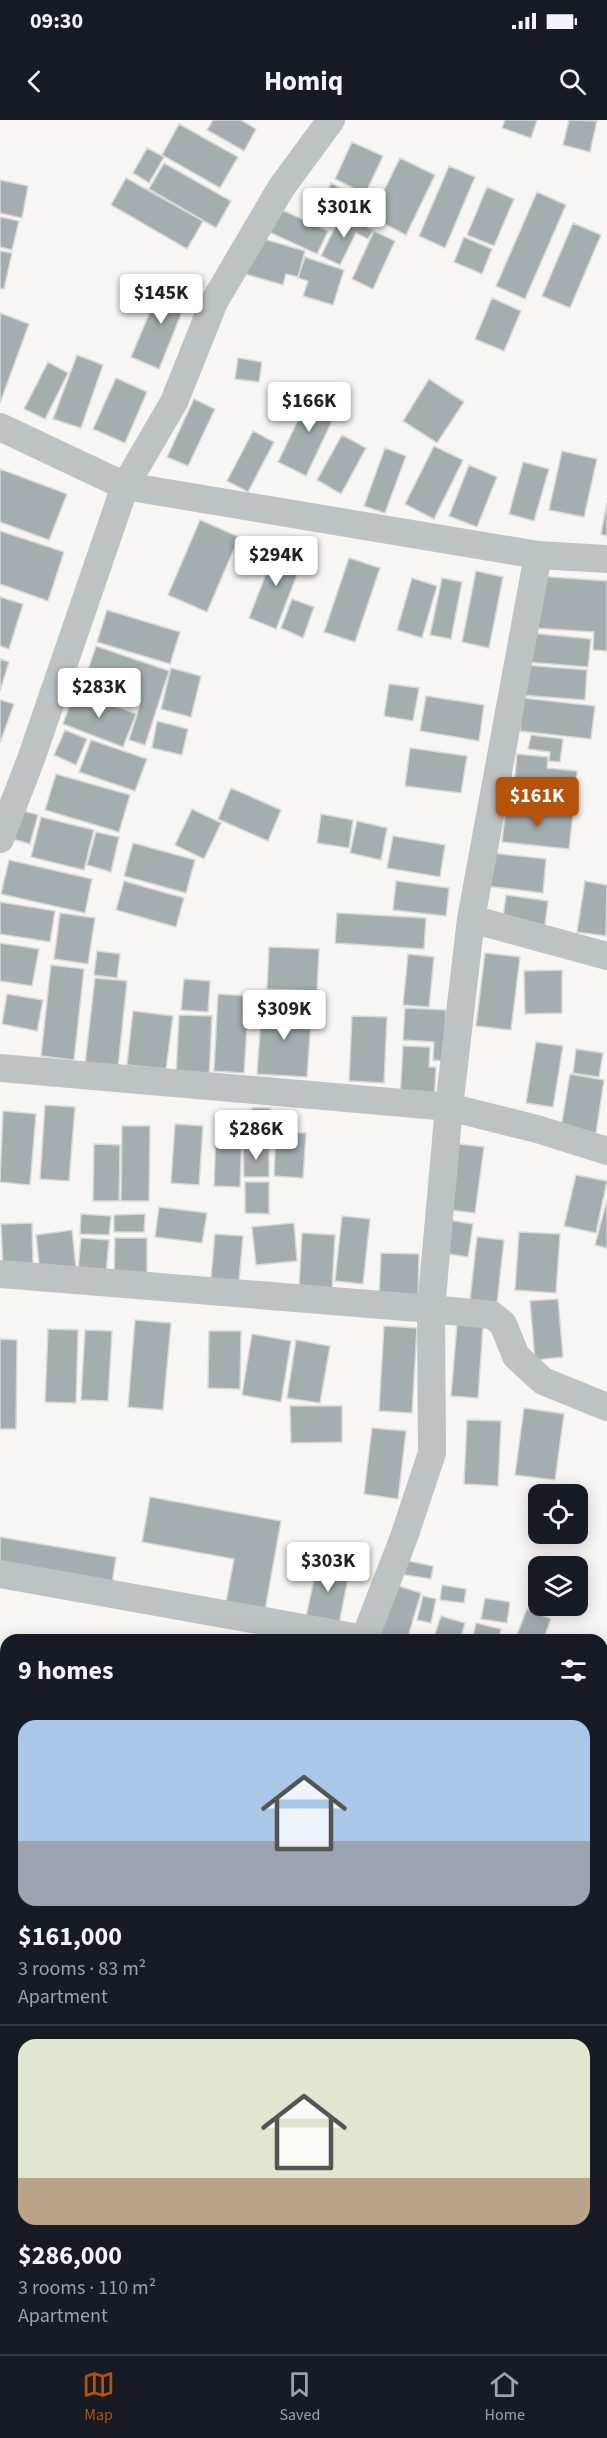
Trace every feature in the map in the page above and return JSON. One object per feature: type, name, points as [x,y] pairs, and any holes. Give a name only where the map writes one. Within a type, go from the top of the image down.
[{"type":"street","points":[[0,839],[31,759],[125,486],[174,402],[214,302],[281,188],[331,120]]},
{"type":"street","points":[[0,427],[125,486],[538,555],[607,559]]},
{"type":"street","points":[[369,1634],[432,1453],[431,1309],[449,1107],[471,919],[538,555]]},
{"type":"street","points":[[471,919],[607,956]]},
{"type":"street","points":[[0,1068],[449,1107],[537,1129],[607,1151]]},
{"type":"street","points":[[0,1274],[492,1315],[503,1324],[516,1356],[543,1381],[607,1407]]},
{"type":"street","points":[[0,1574],[339,1634]]},
{"type":"building","points":[[213,120],[241,120],[256,129],[244,151],[207,130]]},
{"type":"building","points":[[505,120],[537,120],[531,138],[502,128]]},
{"type":"building","points":[[569,120],[597,121],[590,152],[563,145]]},
{"type":"building","points":[[179,124],[238,157],[220,188],[162,155]]},
{"type":"building","points":[[352,142],[383,156],[365,194],[335,179]]},
{"type":"building","points":[[147,148],[164,157],[149,183],[133,173]]},
{"type":"building","points":[[400,158],[435,175],[406,235],[371,217]]},
{"type":"building","points":[[164,163],[231,201],[216,228],[149,189]]},
{"type":"building","points":[[449,166],[475,177],[445,248],[419,236]]},
{"type":"building","points":[[126,178],[203,221],[187,249],[111,205]]},
{"type":"building","points":[[0,180],[28,186],[22,218],[0,213]]},
{"type":"building","points":[[331,183],[372,204],[363,223],[322,202]]},
{"type":"building","points":[[487,187],[514,199],[494,246],[467,235]]},
{"type":"building","points":[[537,192],[566,205],[525,299],[496,286]]},
{"type":"building","points":[[280,209],[328,231],[317,254],[269,232]]},
{"type":"building","points":[[341,215],[373,230],[368,239],[356,233],[340,265],[321,256]]},
{"type":"building","points":[[0,217],[19,221],[12,250],[0,247]]},
{"type":"building","points":[[573,223],[601,235],[570,308],[542,296]]},
{"type":"building","points":[[374,231],[395,241],[373,289],[352,279]]},
{"type":"building","points":[[257,237],[305,251],[298,277],[286,274],[283,285],[245,274]]},
{"type":"building","points":[[464,237],[492,249],[482,274],[454,262]]},
{"type":"building","points":[[0,251],[12,253],[4,289],[0,288]]},
{"type":"building","points":[[305,257],[344,270],[333,305],[303,296],[308,281],[298,278]]},
{"type":"building","points":[[163,281],[190,292],[159,369],[131,357]]},
{"type":"building","points":[[492,298],[521,311],[504,351],[475,339]]},
{"type":"building","points":[[0,313],[29,324],[0,403]]},
{"type":"building","points":[[77,355],[103,365],[81,428],[53,419]]},
{"type":"building","points":[[238,358],[262,362],[259,382],[235,379]]},
{"type":"building","points":[[48,362],[68,373],[45,419],[24,409]]},
{"type":"building","points":[[116,378],[147,392],[125,443],[93,429]]},
{"type":"building","points":[[429,379],[464,402],[437,443],[403,421]]},
{"type":"building","points":[[312,391],[340,404],[306,476],[278,462]]},
{"type":"building","points":[[194,399],[215,409],[188,466],[167,457]]},
{"type":"building","points":[[253,431],[274,442],[248,492],[227,481]]},
{"type":"building","points":[[342,435],[366,448],[341,494],[317,480]]},
{"type":"building","points":[[434,446],[463,460],[434,519],[405,504]]},
{"type":"building","points":[[385,448],[406,456],[385,513],[364,506]]},
{"type":"building","points":[[562,451],[597,459],[584,517],[549,510]]},
{"type":"building","points":[[523,462],[549,469],[534,521],[509,514]]},
{"type":"building","points":[[469,465],[497,477],[477,527],[449,516]]},
{"type":"building","points":[[0,469],[67,494],[49,540],[0,522]]},
{"type":"building","points":[[607,503],[607,536],[601,534]]},
{"type":"building","points":[[200,520],[239,537],[207,612],[168,595]]},
{"type":"building","points":[[0,531],[64,552],[48,601],[0,584]]},
{"type":"building","points":[[277,546],[304,557],[276,629],[249,618]]},
{"type":"building","points":[[349,558],[380,568],[355,642],[324,632]]},
{"type":"building","points":[[476,571],[503,577],[489,648],[462,642]]},
{"type":"building","points":[[536,576],[607,581],[607,651],[593,650],[594,632],[533,628]]},
{"type":"building","points":[[412,578],[437,586],[422,638],[397,630]]},
{"type":"building","points":[[442,578],[462,582],[451,639],[430,635]]},
{"type":"building","points":[[0,597],[23,604],[9,649],[0,646]]},
{"type":"building","points":[[292,599],[314,607],[303,638],[281,628]]},
{"type":"building","points":[[107,610],[180,632],[170,664],[97,642]]},
{"type":"building","points":[[530,633],[591,639],[588,667],[527,662]]},
{"type":"building","points":[[96,646],[169,671],[145,745],[129,740],[140,705],[83,685]]},
{"type":"building","points":[[0,659],[9,662],[0,691]]},
{"type":"building","points":[[523,665],[587,670],[585,700],[520,695]]},
{"type":"building","points":[[171,668],[201,676],[191,717],[161,709]]},
{"type":"building","points":[[389,684],[419,688],[413,721],[384,716]]},
{"type":"building","points":[[75,691],[136,714],[123,747],[63,724]]},
{"type":"building","points":[[426,696],[484,705],[479,741],[420,731]]},
{"type":"building","points":[[523,698],[595,706],[591,739],[520,731]]},
{"type":"building","points":[[0,700],[14,704],[0,743]]},
{"type":"building","points":[[157,721],[188,729],[182,755],[152,748]]},
{"type":"building","points":[[65,730],[87,739],[76,765],[54,755]]},
{"type":"building","points":[[531,735],[563,739],[560,762],[549,761],[550,752],[528,749]]},
{"type":"building","points":[[91,740],[147,759],[135,791],[79,772]]},
{"type":"building","points":[[410,748],[467,756],[461,793],[405,786]]},
{"type":"building","points":[[517,754],[548,757],[547,768],[577,771],[575,805],[513,800]]},
{"type":"building","points":[[56,774],[130,795],[119,832],[45,810]]},
{"type":"building","points":[[231,788],[281,810],[268,841],[218,819]]},
{"type":"building","points":[[506,806],[573,814],[569,849],[502,842]]},
{"type":"building","points":[[17,809],[38,815],[30,844],[9,838]]},
{"type":"building","points":[[192,809],[221,823],[204,859],[175,845]]},
{"type":"building","points":[[321,814],[353,820],[349,848],[317,843]]},
{"type":"building","points":[[41,817],[94,830],[84,870],[31,857]]},
{"type":"building","points":[[357,821],[387,828],[381,860],[350,853]]},
{"type":"building","points":[[96,832],[119,837],[111,872],[87,865]]},
{"type":"building","points":[[393,836],[445,845],[440,877],[387,868]]},
{"type":"building","points":[[133,843],[195,860],[186,893],[124,876]]},
{"type":"building","points":[[492,853],[546,859],[543,893],[487,886]]},
{"type":"building","points":[[9,860],[92,879],[85,913],[1,894]]},
{"type":"building","points":[[124,881],[184,898],[176,927],[116,910]]},
{"type":"building","points":[[396,881],[449,888],[446,916],[393,910]]},
{"type":"building","points":[[585,881],[607,885],[606,936],[577,932]]},
{"type":"building","points":[[506,895],[548,901],[544,932],[502,926]]},
{"type":"building","points":[[0,902],[55,911],[50,942],[0,934]]},
{"type":"building","points":[[60,913],[95,918],[88,964],[54,959]]},
{"type":"building","points":[[337,913],[426,918],[424,949],[335,943]]},
{"type":"building","points":[[0,943],[39,949],[32,986],[0,981]]},
{"type":"building","points":[[269,947],[319,949],[317,991],[267,989]]},
{"type":"building","points":[[97,951],[120,954],[117,978],[94,975]]},
{"type":"building","points":[[485,953],[520,957],[511,1030],[476,1026]]},
{"type":"building","points":[[408,954],[434,957],[429,1007],[403,1005]]},
{"type":"building","points":[[51,965],[84,969],[74,1060],[41,1056]]},
{"type":"building","points":[[562,970],[562,1013],[525,1014],[524,971]]},
{"type":"building","points":[[95,978],[127,981],[117,1077],[84,1073]]},
{"type":"building","points":[[184,979],[210,981],[208,1012],[181,1010]]},
{"type":"building","points":[[7,994],[43,1000],[37,1031],[2,1024]]},
{"type":"building","points":[[218,994],[249,996],[244,1073],[214,1071]]},
{"type":"building","points":[[262,1004],[312,1007],[307,1077],[257,1074]]},
{"type":"building","points":[[405,1008],[446,1010],[444,1061],[433,1060],[434,1042],[403,1040]]},
{"type":"building","points":[[133,1011],[173,1016],[166,1069],[127,1065]]},
{"type":"building","points":[[179,1015],[212,1016],[209,1078],[176,1077]]},
{"type":"building","points":[[352,1016],[387,1017],[384,1083],[349,1081]]},
{"type":"building","points":[[536,1042],[563,1046],[553,1107],[526,1103]]},
{"type":"building","points":[[403,1046],[430,1047],[429,1067],[436,1067],[434,1103],[400,1101]]},
{"type":"building","points":[[576,1049],[603,1053],[599,1077],[573,1073]]},
{"type":"building","points":[[570,1074],[604,1080],[596,1133],[561,1127]]},
{"type":"building","points":[[45,1105],[75,1107],[69,1181],[40,1179]]},
{"type":"building","points":[[252,1108],[270,1108],[269,1140],[251,1139]]},
{"type":"building","points":[[3,1111],[36,1114],[30,1185],[0,1182]]},
{"type":"building","points":[[175,1124],[203,1126],[199,1185],[171,1183]]},
{"type":"building","points":[[122,1126],[150,1126],[149,1201],[121,1201]]},
{"type":"building","points":[[216,1131],[242,1132],[240,1187],[214,1186]]},
{"type":"building","points":[[276,1132],[306,1133],[303,1178],[274,1176]]},
{"type":"building","points":[[451,1143],[484,1147],[475,1213],[442,1209]]},
{"type":"building","points":[[94,1144],[120,1145],[119,1201],[93,1201]]},
{"type":"building","points":[[269,1145],[269,1177],[244,1177],[243,1146]]},
{"type":"building","points":[[576,1175],[607,1181],[596,1233],[564,1226]]},
{"type":"building","points":[[245,1182],[269,1182],[269,1214],[245,1213]]},
{"type":"building","points":[[607,1200],[607,1248],[595,1245]]},
{"type":"building","points":[[159,1207],[207,1213],[202,1243],[155,1237]]},
{"type":"building","points":[[81,1214],[111,1216],[109,1235],[80,1234]]},
{"type":"building","points":[[145,1214],[144,1232],[114,1232],[114,1215]]},
{"type":"building","points":[[342,1216],[370,1219],[363,1284],[335,1281]]},
{"type":"building","points":[[441,1219],[473,1224],[468,1257],[437,1252]]},
{"type":"building","points":[[32,1223],[33,1266],[3,1267],[1,1224]]},
{"type":"building","points":[[294,1223],[297,1261],[256,1265],[252,1227]]},
{"type":"building","points":[[72,1230],[76,1268],[40,1272],[36,1235]]},
{"type":"building","points":[[519,1232],[560,1234],[556,1293],[515,1290]]},
{"type":"building","points":[[302,1233],[335,1235],[332,1290],[299,1288]]},
{"type":"building","points":[[215,1234],[243,1236],[238,1292],[210,1289]]},
{"type":"building","points":[[477,1237],[504,1240],[497,1303],[470,1300]]},
{"type":"building","points":[[81,1238],[109,1240],[106,1273],[78,1271]]},
{"type":"building","points":[[115,1238],[147,1238],[147,1280],[114,1280]]},
{"type":"building","points":[[381,1253],[419,1254],[418,1299],[379,1298]]},
{"type":"building","points":[[558,1299],[563,1357],[535,1360],[530,1301]]},
{"type":"building","points":[[135,1320],[171,1323],[163,1410],[128,1407]]},
{"type":"building","points":[[457,1324],[483,1326],[478,1398],[451,1396]]},
{"type":"building","points":[[384,1326],[417,1328],[412,1413],[379,1411]]},
{"type":"building","points":[[48,1329],[78,1330],[76,1403],[45,1402]]},
{"type":"building","points":[[85,1330],[112,1331],[108,1401],[81,1400]]},
{"type":"building","points":[[209,1331],[241,1331],[240,1389],[208,1388]]},
{"type":"building","points":[[252,1334],[291,1341],[281,1402],[242,1395]]},
{"type":"building","points":[[0,1339],[17,1340],[16,1429],[0,1429]]},
{"type":"building","points":[[296,1340],[330,1346],[320,1403],[287,1398]]},
{"type":"building","points":[[290,1406],[342,1406],[342,1442],[291,1443]]},
{"type":"building","points":[[524,1408],[564,1414],[555,1480],[515,1475]]},
{"type":"building","points":[[467,1420],[501,1421],[498,1486],[464,1484]]},
{"type":"building","points":[[372,1428],[406,1431],[398,1499],[364,1494]]},
{"type":"building","points":[[150,1497],[281,1521],[265,1610],[226,1602],[234,1559],[142,1542]]},
{"type":"building","points":[[0,1537],[116,1557],[112,1584],[0,1565]]},
{"type":"building","points":[[403,1560],[433,1566],[431,1579],[400,1574]]},
{"type":"building","points":[[318,1561],[350,1568],[339,1624],[306,1617]]},
{"type":"building","points":[[392,1584],[421,1593],[409,1634],[378,1634]]},
{"type":"building","points":[[442,1585],[466,1589],[464,1603],[440,1600]]},
{"type":"building","points":[[423,1596],[436,1599],[431,1623],[417,1620]]},
{"type":"building","points":[[485,1598],[510,1602],[507,1623],[481,1619]]},
{"type":"building","points":[[527,1609],[528,1616],[544,1616],[551,1619],[545,1634],[517,1634]]},
{"type":"building","points":[[441,1616],[465,1623],[462,1634],[435,1634]]},
{"type":"building","points":[[476,1623],[501,1629],[500,1634],[473,1634]]}]
